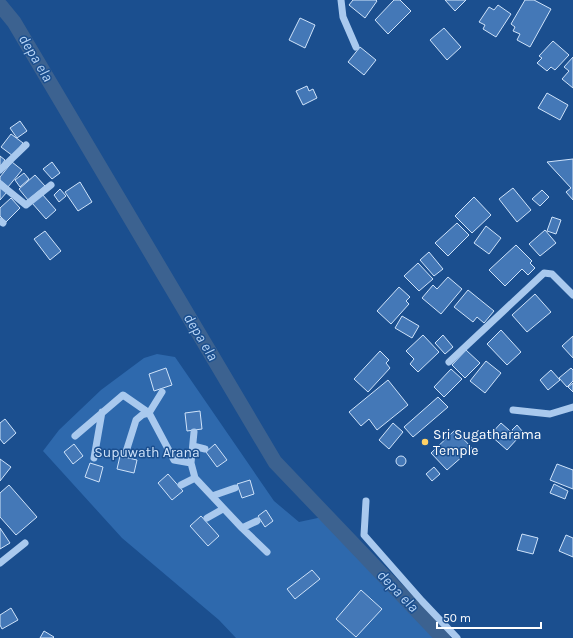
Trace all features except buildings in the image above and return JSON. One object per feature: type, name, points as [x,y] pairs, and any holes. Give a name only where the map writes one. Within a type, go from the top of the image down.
[{"type":"street","points":[[341,0],[343,17],[356,47]]},
{"type":"street","points":[[0,170],[26,146]]},
{"type":"street","points":[[0,184],[26,205],[51,185]]},
{"type":"street","points":[[448,362],[544,272],[552,274],[573,295]]},
{"type":"street","points":[[125,455],[136,420],[149,412],[162,392]]},
{"type":"street","points":[[75,436],[123,395],[149,412],[174,460],[191,463]]},
{"type":"street","points":[[513,410],[550,414],[573,407]]},
{"type":"street","points":[[94,458],[102,412]]},
{"type":"street","points":[[194,432],[191,463],[195,478],[223,509],[267,552]]},
{"type":"street","points":[[193,446],[205,449]]},
{"type":"street","points":[[181,485],[195,478]]},
{"type":"street","points":[[212,496],[234,488]]},
{"type":"street","points":[[366,501],[364,535],[457,638]]},
{"type":"street","points":[[207,518],[223,509]]},
{"type":"street","points":[[242,528],[257,521]]},
{"type":"street","points":[[0,563],[25,543]]},
{"type":"green space","name":"Supuwath Arana","points":[[157,354],[175,357],[274,501],[299,522],[327,516],[443,638],[236,638],[219,620],[122,538],[43,451],[59,430],[101,390],[144,358]]},
{"type":"waterway","name":"depa ela","points":[[0,5],[14,22],[275,462],[443,638]]},
{"type":"place","name":"Sri Sugatharama Temple","points":[[425,442]]}]
